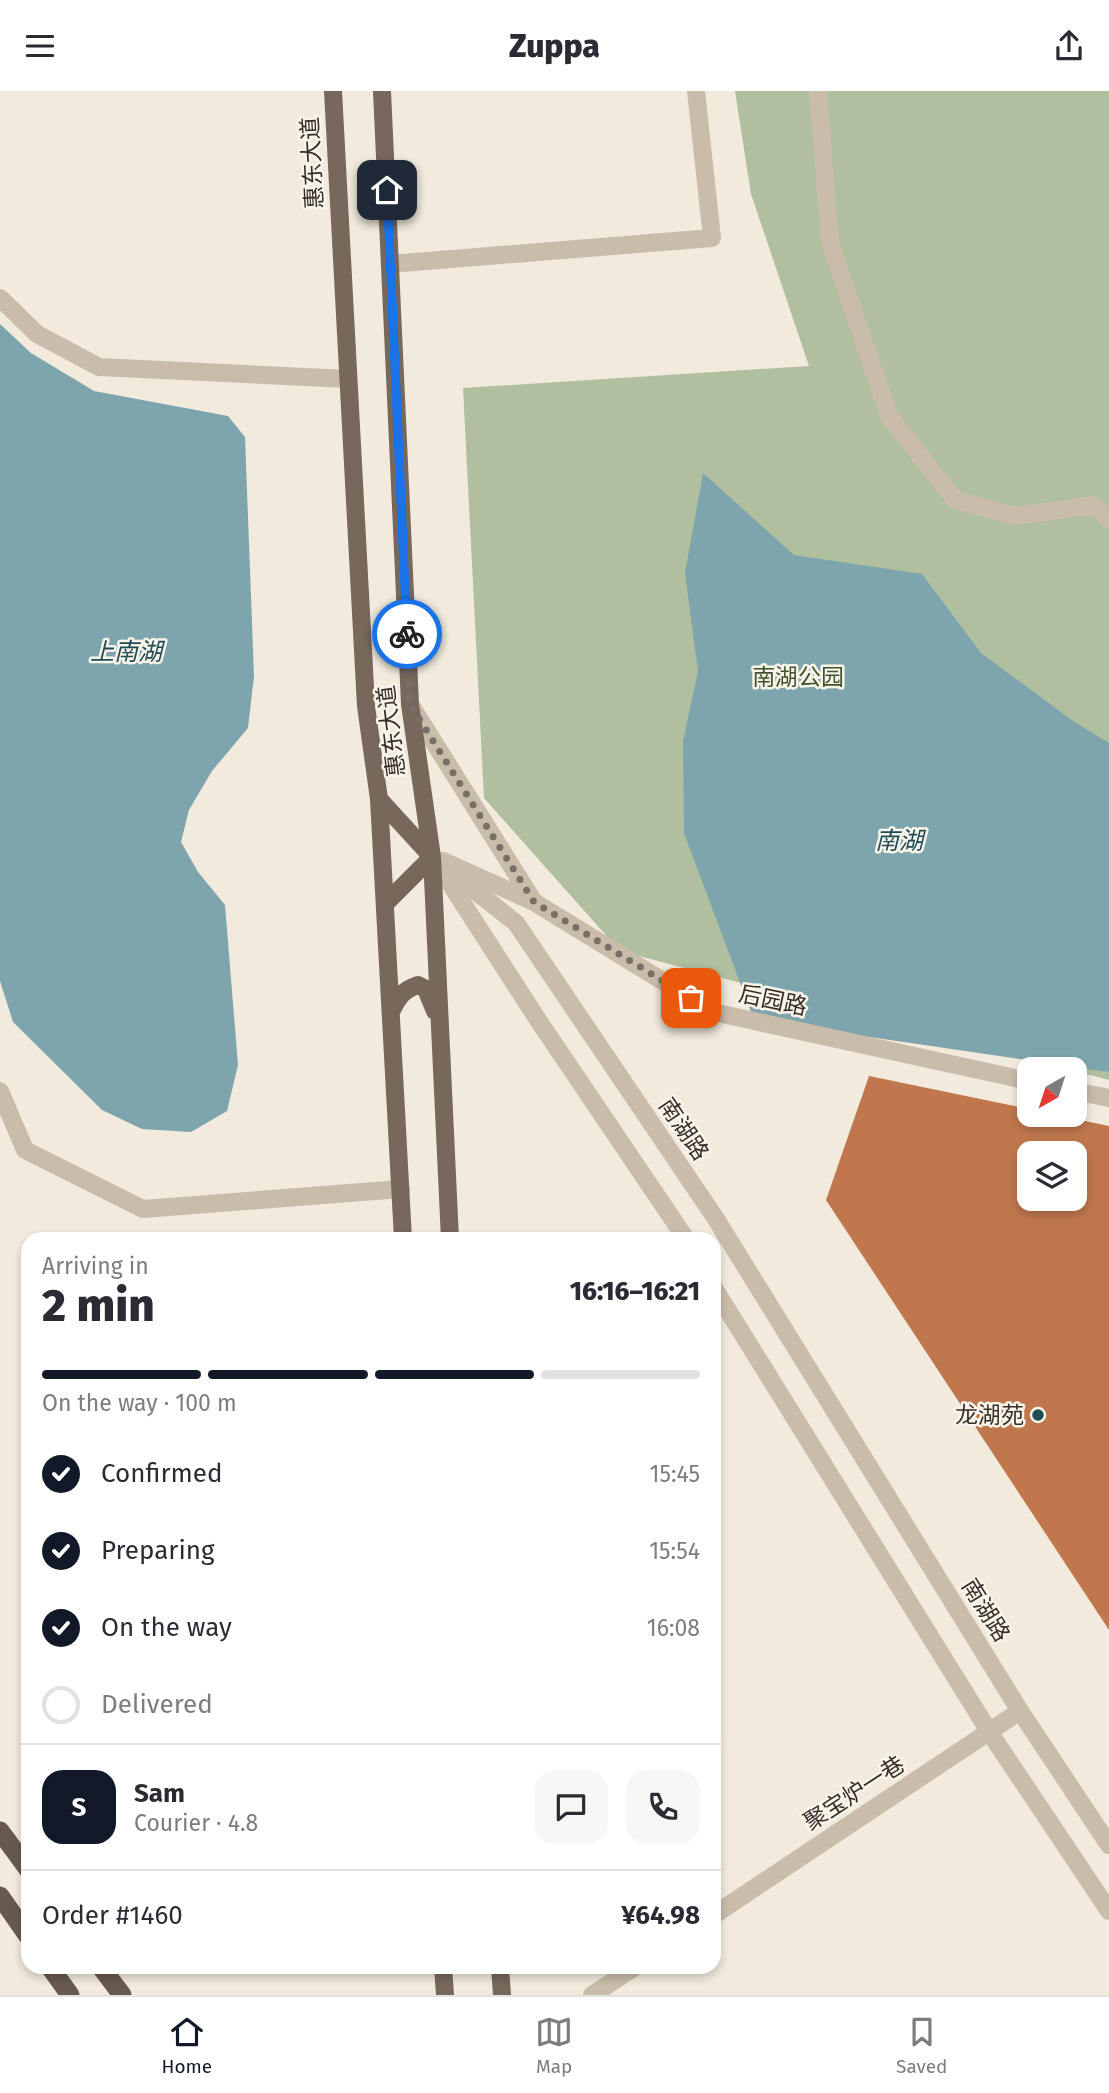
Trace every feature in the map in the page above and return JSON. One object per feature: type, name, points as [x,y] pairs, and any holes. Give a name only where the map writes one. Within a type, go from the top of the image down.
[{"type":"highway","points":[[0,1831],[21,1860]]},
{"type":"highway","points":[[0,1896],[21,1926]]},
{"type":"highway","points":[[55,1974],[69,1995]]},
{"type":"highway","points":[[106,1974],[121,1995]]},
{"type":"main road","name":"惠东大道","points":[[333,91],[366,706],[379,799],[403,1232]]},
{"type":"main road","name":"惠东大道","points":[[382,91],[410,704],[432,857],[450,1232]]},
{"type":"main road","points":[[379,799],[432,857],[385,904]]},
{"type":"main road","points":[[391,1013],[399,996],[408,988],[418,985],[426,989],[440,1024]]},
{"type":"main road","points":[[443,1974],[444,1995]]},
{"type":"main road","points":[[500,1974],[502,1995]]},
{"type":"street","points":[[390,264],[712,238],[696,91]]},
{"type":"street","points":[[818,91],[830,242],[889,416],[955,500],[1015,516],[1101,504],[1109,519]]},
{"type":"street","points":[[0,298],[37,334],[99,367],[348,379]]},
{"type":"street","points":[[410,704],[534,902]]},
{"type":"street","points":[[432,857],[681,1232]]},
{"type":"street","name":"后园路","points":[[432,857],[534,902],[713,1012],[1017,1078]]},
{"type":"street","name":"南湖路","points":[[432,857],[516,923],[716,1219],[1020,1711],[1109,1845]]},
{"type":"street","points":[[0,1091],[25,1150],[143,1209],[401,1189]]},
{"type":"street","points":[[1087,1094],[1109,1098]]},
{"type":"street","points":[[721,1299],[990,1733],[1109,1911]]},
{"type":"street","name":"聚宝炉一巷","points":[[721,1910],[1020,1711]]},
{"type":"street","points":[[592,1995],[624,1974]]},
{"type":"green space","name":"南湖公园","points":[[735,91],[1109,91],[1109,1080],[1087,1074],[1087,1057],[1022,1057],[620,951],[484,798],[463,388],[809,366],[751,194]]},
{"type":"water","name":"上南湖","points":[[0,324],[31,353],[94,391],[228,416],[245,437],[254,676],[248,728],[212,771],[189,810],[181,842],[198,872],[225,905],[238,1065],[227,1111],[191,1132],[142,1129],[102,1110],[13,1022],[0,981]]},
{"type":"water","name":"南湖","points":[[703,473],[794,555],[922,574],[981,653],[1073,721],[1109,743],[1109,1072],[1087,1069],[1087,1057],[1017,1059],[754,1020],[684,833],[683,741],[698,671],[685,573]]},
{"type":"building","name":"龙湖苑","points":[[869,1076],[1017,1107],[1017,1127],[1087,1127],[1087,1121],[1109,1126],[1109,1630],[826,1200]]},
{"type":"way so far","points":[[407,634],[410,704],[534,902],[691,998]]},
{"type":"place","name":"龙湖苑","points":[[1038,1415]]},
{"type":"route","points":[[387,190],[407,634]]}]
